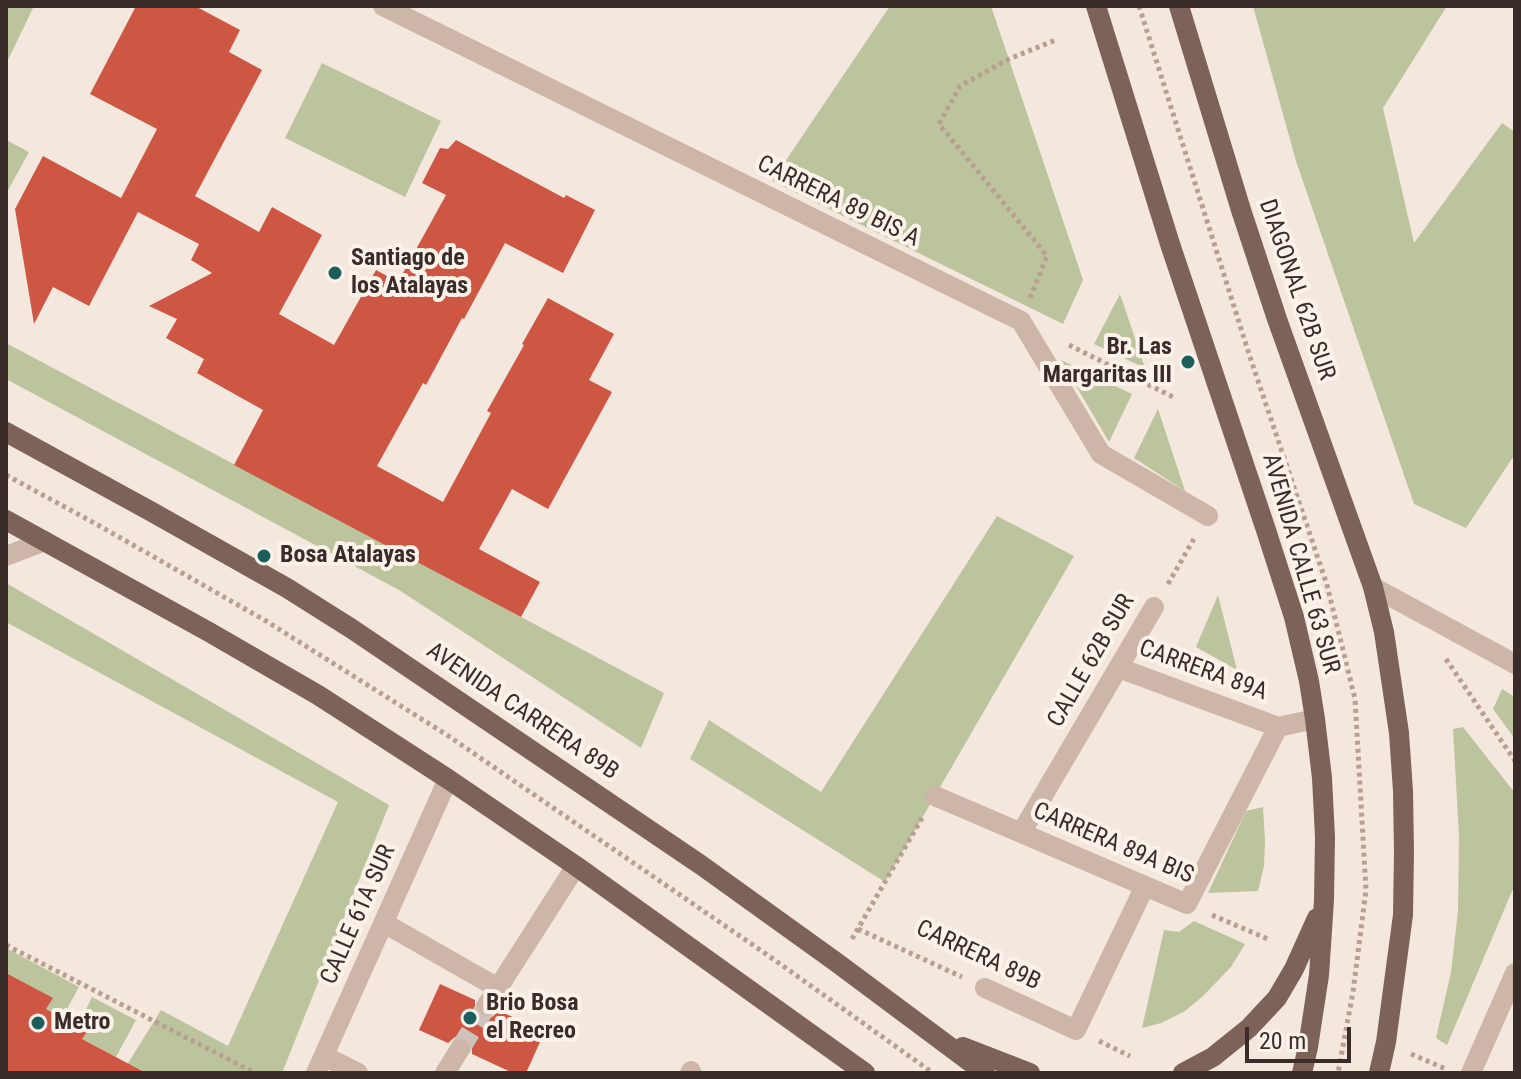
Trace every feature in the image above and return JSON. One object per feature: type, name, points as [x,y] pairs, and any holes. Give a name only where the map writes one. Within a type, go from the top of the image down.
[{"type":"main road","name":"AVENIDA CALLE 63 SUR","points":[[1096,6],[1170,244],[1294,617],[1309,681],[1322,778],[1324,900],[1319,975],[1302,1073]]},
{"type":"main road","name":"DIAGONAL 62B SUR","points":[[1179,6],[1245,224],[1373,587]]},
{"type":"main road","name":"AVENIDA CARRERA 89B","points":[[6,432],[287,588],[352,629],[701,865],[985,1073]]},
{"type":"main road","points":[[6,520],[318,695],[576,866],[865,1073]]},
{"type":"main road","points":[[1373,587],[1392,677],[1403,791],[1403,915],[1379,1073]]},
{"type":"main road","points":[[1183,1073],[1213,1057],[1249,1028],[1277,998],[1294,969],[1324,900]]},
{"type":"main road","points":[[935,1035],[1030,1073]]},
{"type":"street","name":"CARRERA 89 BIS A","points":[[383,6],[1021,321]]},
{"type":"street","points":[[1021,321],[1101,454],[1208,516]]},
{"type":"street","points":[[6,556],[45,541]]},
{"type":"street","points":[[1373,587],[1515,664]]},
{"type":"street","name":"CALLE 62B SUR","points":[[1021,833],[1154,607]]},
{"type":"street","name":"CARRERA 89A","points":[[1119,668],[1278,727],[1315,719]]},
{"type":"street","points":[[1187,904],[1278,727]]},
{"type":"street","name":"CALLE 61A SUR","points":[[320,1064],[448,779]]},
{"type":"street","name":"CARRERA 89A BIS","points":[[935,796],[1187,904]]},
{"type":"street","points":[[384,923],[493,997],[576,866]]},
{"type":"street","name":"CARRERA 89B","points":[[985,988],[1076,1030],[1145,886]]},
{"type":"street","points":[[1471,1073],[1515,973]]},
{"type":"street","points":[[445,1073],[460,1049]]},
{"type":"street","points":[[320,1064],[358,1073]]},
{"type":"path","points":[[1021,321],[1047,256],[939,124],[960,86],[1009,59],[1058,39]]},
{"type":"path","points":[[1062,342],[1173,397]]},
{"type":"path","name":"CALLE 62B SUR","points":[[1154,607],[1208,516]]},
{"type":"path","points":[[1440,651],[1515,761]]},
{"type":"path","points":[[852,939],[935,796]]},
{"type":"path","name":"CARRERA 89A BIS","points":[[1187,904],[1270,940]]},
{"type":"path","name":"CARRERA 89B","points":[[858,929],[985,988]]},
{"type":"path","points":[[6,945],[255,1073]]},
{"type":"path","points":[[1386,1042],[1454,1073]]},
{"type":"green space","points":[[6,6],[34,6],[6,64]]},
{"type":"green space","points":[[890,6],[991,6],[1083,280],[1063,324],[772,181]]},
{"type":"green space","points":[[1253,6],[1447,6],[1383,108],[1414,243],[1502,123],[1515,132],[1515,454],[1466,528],[1414,504],[1296,161]]},
{"type":"green space","points":[[322,63],[441,121],[405,197],[285,138]]},
{"type":"green space","points":[[6,140],[29,152],[6,194]]},
{"type":"green space","points":[[1120,294],[1145,368],[1094,344]]},
{"type":"green space","points":[[6,343],[664,693],[641,748],[399,590],[6,379]]},
{"type":"green space","points":[[1061,360],[1132,394],[1109,442]]},
{"type":"green space","points":[[1158,409],[1185,491],[1134,458]]},
{"type":"green space","points":[[997,516],[1074,556],[885,882],[690,759],[709,720],[821,792]]},
{"type":"green space","points":[[6,583],[389,805],[282,1073],[122,1073],[161,1010],[228,1046],[338,802],[6,622]]},
{"type":"green space","points":[[1218,595],[1237,670],[1196,647]]},
{"type":"green space","points":[[1502,689],[1515,697],[1515,739],[1493,709]]},
{"type":"green space","points":[[1463,727],[1515,793],[1515,884],[1447,1045],[1436,1038],[1451,972],[1458,911],[1459,836],[1453,729]]},
{"type":"green space","points":[[1263,807],[1264,866],[1258,891],[1208,893],[1246,811]]},
{"type":"green space","points":[[1194,921],[1245,944],[1231,967],[1185,1011],[1142,1028],[1164,930],[1179,932]]},
{"type":"green space","points":[[6,948],[79,987],[62,1018],[46,1009],[52,998],[6,973]]},
{"type":"green space","points":[[92,997],[136,1020],[116,1057],[82,1039],[87,1032],[78,1027]]},
{"type":"building","points":[[136,6],[195,6],[240,30],[229,52],[262,70],[195,196],[259,232],[272,207],[322,235],[279,314],[334,345],[376,270],[398,282],[446,195],[422,183],[440,148],[448,149],[456,140],[564,198],[566,195],[595,210],[563,273],[505,243],[377,466],[443,502],[491,413],[487,411],[548,298],[614,334],[589,380],[612,392],[548,509],[512,489],[479,549],[540,582],[521,617],[234,465],[263,410],[197,373],[204,359],[166,338],[177,319],[149,306],[212,273],[191,260],[199,244],[138,212],[89,306],[53,287],[34,324],[15,209],[43,156],[121,198],[157,129],[90,94]]},
{"type":"building","name":"Metro","points":[[6,973],[53,998],[46,1009],[87,1032],[82,1039],[146,1073],[6,1073]]},
{"type":"building","name":"Brio Bosa el Recreo","points":[[440,984],[475,1000],[475,1010],[481,1016],[492,1017],[499,1011],[545,1031],[526,1073],[513,1073],[472,1054],[472,1044],[466,1038],[455,1037],[448,1043],[419,1030]]},
{"type":"tunnel","points":[[460,1049],[487,1005]]},
{"type":"place","name":"Santiago de los Atalayas","points":[[335,273]]},
{"type":"place","name":"Br. Las Margaritas III","points":[[1188,362]]},
{"type":"place","name":"Bosa Atalayas","points":[[264,556]]},
{"type":"place","name":"Brio Bosa el Recreo","points":[[470,1018]]},
{"type":"place","name":"Metro","points":[[38,1023]]}]
